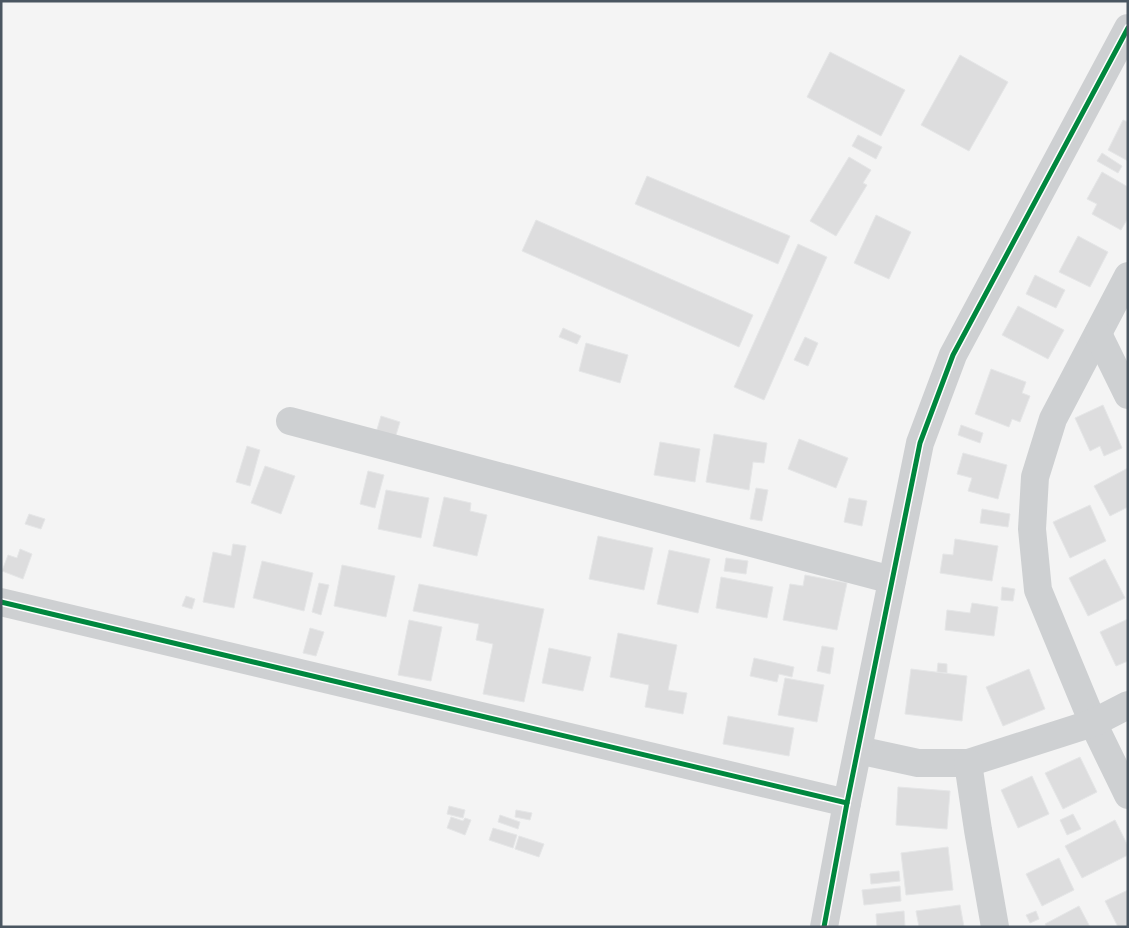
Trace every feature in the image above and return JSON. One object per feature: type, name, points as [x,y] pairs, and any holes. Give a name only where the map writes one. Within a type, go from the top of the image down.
[{"type":"street","points":[[824,927],[847,803],[920,444],[953,355],[1128,28]]},
{"type":"street","points":[[1128,276],[1053,419],[1035,477],[1032,529],[1038,590],[1093,723],[1128,795]]},
{"type":"street","points":[[1098,334],[1128,395]]},
{"type":"street","points":[[290,421],[892,580]]},
{"type":"street","points":[[1,602],[847,803]]},
{"type":"street","points":[[858,750],[918,763],[968,763],[1093,723],[1128,705]]},
{"type":"street","points":[[968,763],[995,927]]},
{"type":"building","points":[[830,52],[905,90],[881,136],[807,97]]},
{"type":"building","points":[[960,55],[1008,82],[969,151],[921,125]]},
{"type":"building","points":[[1123,120],[1128,122],[1128,161],[1108,150]]},
{"type":"building","points":[[858,135],[882,147],[876,159],[852,146]]},
{"type":"building","points":[[1102,153],[1122,166],[1118,173],[1097,161]]},
{"type":"building","points":[[849,157],[871,170],[863,183],[867,185],[836,236],[810,221]]},
{"type":"building","points":[[1102,172],[1128,187],[1128,218],[1121,230],[1092,214],[1097,204],[1087,199]]},
{"type":"building","points":[[647,176],[790,236],[778,264],[635,204]]},
{"type":"building","points":[[876,215],[911,232],[889,279],[854,263]]},
{"type":"building","points":[[536,220],[753,315],[739,347],[522,251]]},
{"type":"building","points":[[1078,236],[1108,252],[1090,287],[1059,272]]},
{"type":"building","points":[[798,244],[827,257],[764,400],[734,387]]},
{"type":"building","points":[[1035,275],[1065,290],[1056,308],[1026,294]]},
{"type":"building","points":[[1018,306],[1064,330],[1048,359],[1002,335]]},
{"type":"building","points":[[563,328],[581,336],[577,344],[559,337]]},
{"type":"building","points":[[805,337],[818,343],[808,366],[794,360]]},
{"type":"building","points":[[586,343],[628,355],[620,383],[579,371]]},
{"type":"building","points":[[991,369],[1026,382],[1022,393],[1030,396],[1020,422],[1012,419],[1009,427],[975,414]]},
{"type":"building","points":[[1103,405],[1122,448],[1104,456],[1100,446],[1090,451],[1075,418]]},
{"type":"building","points":[[381,416],[400,422],[395,438],[376,433]]},
{"type":"building","points":[[961,425],[983,433],[980,443],[958,435]]},
{"type":"building","points":[[714,434],[767,443],[764,463],[753,462],[749,490],[706,482]]},
{"type":"building","points":[[799,439],[848,458],[836,488],[788,469]]},
{"type":"building","points":[[660,442],[700,449],[695,482],[654,475]]},
{"type":"building","points":[[247,446],[260,450],[250,486],[236,482]]},
{"type":"building","points":[[963,453],[1007,465],[998,499],[968,491],[972,478],[957,474]]},
{"type":"building","points":[[265,466],[295,476],[281,514],[251,503]]},
{"type":"building","points":[[1128,468],[1128,507],[1110,516],[1094,486]]},
{"type":"building","points":[[368,471],[384,475],[375,508],[360,504]]},
{"type":"building","points":[[756,488],[768,490],[762,521],[750,519]]},
{"type":"building","points":[[386,490],[429,498],[421,538],[378,529]]},
{"type":"building","points":[[444,497],[471,503],[470,511],[487,515],[477,556],[433,546]]},
{"type":"building","points":[[849,498],[867,501],[862,526],[844,522]]},
{"type":"building","points":[[1090,505],[1106,541],[1070,558],[1053,522]]},
{"type":"building","points":[[982,509],[1010,514],[1008,527],[980,523]]},
{"type":"building","points":[[29,514],[45,519],[41,529],[25,524]]},
{"type":"building","points":[[598,536],[653,548],[644,590],[589,579]]},
{"type":"building","points":[[955,539],[998,546],[992,581],[940,573],[943,554],[953,555]]},
{"type":"building","points":[[233,544],[246,546],[234,608],[203,602],[213,552],[231,556]]},
{"type":"building","points":[[20,549],[32,554],[23,579],[2,571],[8,555],[17,558]]},
{"type":"building","points":[[669,550],[710,559],[698,613],[657,604]]},
{"type":"building","points":[[726,558],[748,561],[746,574],[724,571]]},
{"type":"building","points":[[1105,559],[1125,598],[1088,616],[1069,578]]},
{"type":"building","points":[[262,561],[313,573],[304,611],[253,598]]},
{"type":"building","points":[[342,565],[395,576],[386,617],[334,606]]},
{"type":"building","points":[[805,575],[847,583],[837,630],[783,620],[790,584],[803,586]]},
{"type":"building","points":[[721,577],[773,587],[767,618],[716,608]]},
{"type":"building","points":[[319,583],[329,585],[321,615],[312,612]]},
{"type":"building","points":[[419,584],[544,609],[524,702],[483,694],[493,644],[476,640],[479,624],[413,611]]},
{"type":"building","points":[[1002,587],[1015,589],[1013,601],[1001,600]]},
{"type":"building","points":[[186,596],[195,599],[192,609],[182,606]]},
{"type":"building","points":[[972,603],[998,607],[994,636],[945,630],[947,610],[970,613]]},
{"type":"building","points":[[1128,619],[1128,661],[1116,666],[1100,632]]},
{"type":"building","points":[[409,620],[442,627],[431,681],[398,675]]},
{"type":"building","points":[[310,628],[324,632],[316,656],[303,653]]},
{"type":"building","points":[[618,633],[677,645],[668,690],[687,693],[683,714],[645,707],[649,685],[610,677]]},
{"type":"building","points":[[822,646],[834,648],[830,674],[817,671]]},
{"type":"building","points":[[549,648],[591,657],[583,691],[542,683]]},
{"type":"building","points":[[754,658],[794,667],[792,677],[779,674],[777,682],[750,676]]},
{"type":"building","points":[[938,663],[947,664],[947,673],[937,672]]},
{"type":"building","points":[[911,669],[967,676],[962,721],[905,714]]},
{"type":"building","points":[[1029,669],[1045,709],[1003,726],[986,687]]},
{"type":"building","points":[[785,678],[824,685],[817,722],[778,715]]},
{"type":"building","points":[[728,716],[794,728],[789,756],[723,744]]},
{"type":"building","points":[[1080,757],[1097,792],[1063,809],[1045,773]]},
{"type":"building","points":[[1032,776],[1049,814],[1018,828],[1001,790]]},
{"type":"building","points":[[898,787],[950,791],[947,829],[896,825]]},
{"type":"building","points":[[449,806],[465,810],[463,818],[447,814]]},
{"type":"building","points":[[516,810],[532,813],[530,820],[515,817]]},
{"type":"building","points":[[1073,814],[1081,829],[1067,835],[1060,820]]},
{"type":"building","points":[[500,815],[520,822],[518,829],[498,822]]},
{"type":"building","points":[[451,817],[463,821],[465,818],[471,820],[465,835],[447,828]]},
{"type":"building","points":[[1115,820],[1128,846],[1128,855],[1082,878],[1065,846]]},
{"type":"building","points":[[493,828],[517,835],[513,848],[489,840]]},
{"type":"building","points":[[519,836],[544,844],[539,857],[515,849]]},
{"type":"building","points":[[948,847],[953,890],[906,895],[901,853]]},
{"type":"building","points":[[1059,858],[1074,890],[1042,906],[1026,874]]},
{"type":"building","points":[[899,871],[900,881],[871,884],[870,874]]},
{"type":"building","points":[[900,886],[901,901],[864,905],[862,890]]},
{"type":"building","points":[[1128,890],[1128,927],[1118,927],[1105,901]]},
{"type":"building","points":[[960,905],[964,927],[919,927],[916,911]]},
{"type":"building","points":[[1079,906],[1090,927],[1047,927],[1045,924]]},
{"type":"building","points":[[904,911],[905,927],[877,927],[876,914]]},
{"type":"building","points":[[1036,911],[1039,919],[1030,923],[1026,915]]},
{"type":"cycle path","points":[[824,927],[847,803],[920,443],[953,355],[1128,28]]},
{"type":"cycle path","points":[[1,602],[847,803]]}]
